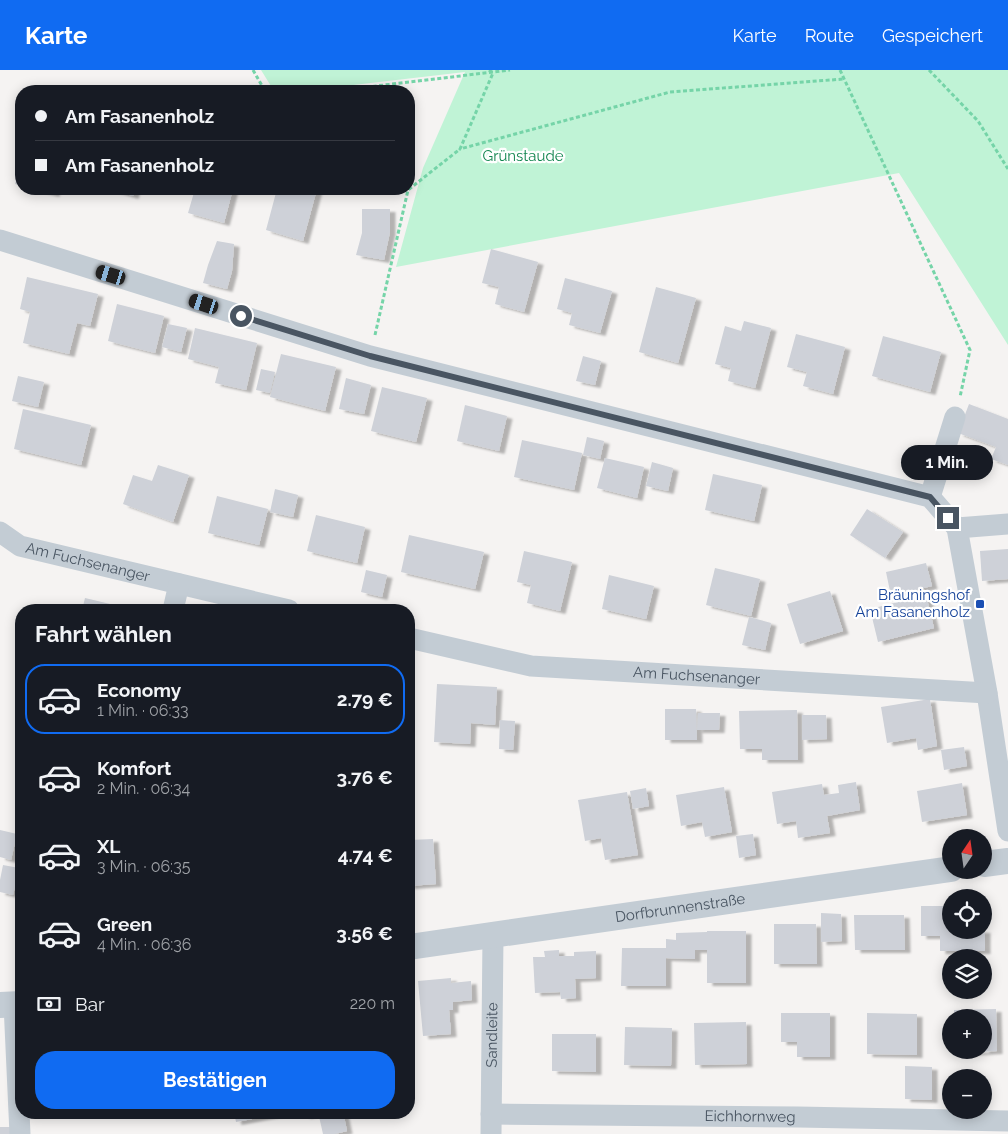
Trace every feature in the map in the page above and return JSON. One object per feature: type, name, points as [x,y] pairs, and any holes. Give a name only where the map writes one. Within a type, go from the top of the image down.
[{"type":"street","points":[[0,240],[370,356],[930,497],[958,528],[987,693],[1008,831]]},
{"type":"street","points":[[930,497],[956,417]]},
{"type":"street","points":[[958,528],[1008,524]]},
{"type":"street","name":"Am Fuchsenanger","points":[[0,532],[20,546],[264,604]]},
{"type":"street","points":[[174,604],[179,584]]},
{"type":"street","name":"Am Fuchsenanger","points":[[415,639],[531,666],[987,693]]},
{"type":"street","points":[[992,863],[1008,861]]},
{"type":"street","name":"Dorfbrunnenstraße","points":[[415,946],[942,870]]},
{"type":"street","name":"Sandleite","points":[[491,1124],[493,936]]},
{"type":"street","points":[[12,1004],[15,1053]]},
{"type":"street","name":"Eichhornweg","points":[[491,1124],[808,1117],[1008,1121]]},
{"type":"street","points":[[19,1119],[20,1134]]},
{"type":"path","points":[[253,70],[262,85]]},
{"type":"path","points":[[489,70],[493,73]]},
{"type":"path","points":[[387,85],[510,70]]},
{"type":"path","points":[[840,70],[970,350],[956,417]]},
{"type":"path","points":[[929,70],[978,121],[1008,169]]},
{"type":"path","points":[[460,149],[493,73]]},
{"type":"path","points":[[415,184],[460,149],[670,92],[844,79]]},
{"type":"path","points":[[370,356],[407,195]]},
{"type":"green space","name":"Grünstaude","points":[[261,70],[1008,70],[1008,345],[899,173],[396,267],[423,168],[465,72],[353,85],[270,85]]},
{"type":"building","points":[[193,195],[231,195],[224,223],[188,213]]},
{"type":"building","points":[[275,195],[315,195],[303,241],[266,230]]},
{"type":"building","points":[[362,209],[390,209],[390,232],[384,260],[356,255],[362,233]]},
{"type":"building","points":[[217,241],[234,244],[232,271],[227,289],[203,283]]},
{"type":"building","points":[[491,249],[538,262],[524,312],[495,304],[499,287],[482,283]]},
{"type":"building","points":[[27,277],[98,294],[90,326],[77,323],[69,354],[23,343],[30,312],[20,309]]},
{"type":"building","points":[[565,278],[612,291],[600,333],[569,325],[572,313],[557,309]]},
{"type":"building","points":[[656,287],[696,298],[678,363],[639,352]]},
{"type":"building","points":[[117,304],[164,316],[155,353],[108,341]]},
{"type":"building","points":[[744,321],[771,328],[755,388],[728,381],[731,368],[715,364],[725,326],[741,331]]},
{"type":"building","points":[[168,324],[187,328],[181,352],[162,347]]},
{"type":"building","points":[[195,328],[257,343],[246,390],[215,383],[219,367],[188,359]]},
{"type":"building","points":[[796,334],[845,347],[833,394],[803,386],[807,372],[787,367]]},
{"type":"building","points":[[883,336],[941,352],[930,392],[872,376]]},
{"type":"building","points":[[281,354],[336,367],[325,411],[270,397]]},
{"type":"building","points":[[583,356],[601,361],[595,385],[576,381]]},
{"type":"building","points":[[261,369],[275,372],[270,393],[256,390]]},
{"type":"building","points":[[18,376],[44,382],[38,407],[12,401]]},
{"type":"building","points":[[346,378],[371,385],[364,414],[339,409]]},
{"type":"building","points":[[382,387],[427,398],[416,442],[371,431]]},
{"type":"building","points":[[969,404],[1008,419],[1008,465],[991,459],[996,447],[958,433]]},
{"type":"building","points":[[465,405],[507,416],[499,451],[457,441]]},
{"type":"building","points":[[23,409],[91,425],[81,465],[14,449]]},
{"type":"building","points":[[587,437],[604,441],[600,459],[583,455]]},
{"type":"building","points":[[522,440],[582,453],[574,490],[514,477]]},
{"type":"building","points":[[605,458],[644,467],[637,498],[597,488]]},
{"type":"building","points":[[652,462],[673,468],[668,491],[646,486]]},
{"type":"building","points":[[158,465],[189,475],[173,522],[123,504],[133,475],[152,481]]},
{"type":"building","points":[[713,474],[762,485],[754,521],[705,510]]},
{"type":"building","points":[[275,489],[298,495],[293,517],[270,512]]},
{"type":"building","points":[[217,496],[268,509],[259,545],[208,533]]},
{"type":"building","points":[[867,509],[903,532],[885,558],[850,535]]},
{"type":"building","points":[[316,515],[365,527],[357,563],[307,551]]},
{"type":"building","points":[[409,535],[484,552],[475,589],[401,572]]},
{"type":"building","points":[[1008,549],[1008,579],[982,581],[980,551]]},
{"type":"building","points":[[524,551],[572,562],[560,611],[527,603],[531,585],[517,582]]},
{"type":"building","points":[[926,563],[932,586],[891,596],[886,572]]},
{"type":"building","points":[[715,568],[760,579],[751,616],[706,605]]},
{"type":"building","points":[[366,570],[387,575],[382,597],[361,592]]},
{"type":"building","points":[[609,575],[654,586],[646,619],[602,609]]},
{"type":"building","points":[[830,591],[843,631],[800,644],[787,604]]},
{"type":"building","points":[[926,595],[934,628],[878,642],[870,609]]},
{"type":"building","points":[[85,598],[110,604],[84,604]]},
{"type":"building","points":[[749,617],[771,623],[765,650],[742,645]]},
{"type":"building","points":[[437,684],[497,687],[495,725],[471,723],[470,744],[434,742]]},
{"type":"building","points":[[930,699],[937,746],[918,750],[916,738],[887,743],[881,707]]},
{"type":"building","points":[[665,709],[696,709],[697,740],[665,740]]},
{"type":"building","points":[[797,710],[798,760],[762,760],[762,749],[740,749],[739,711]]},
{"type":"building","points":[[698,713],[720,713],[719,730],[697,730]]},
{"type":"building","points":[[802,715],[826,715],[827,739],[802,740]]},
{"type":"building","points":[[500,720],[515,721],[513,750],[499,749]]},
{"type":"building","points":[[964,747],[967,766],[944,770],[941,750]]},
{"type":"building","points":[[856,782],[860,810],[827,816],[830,833],[798,838],[796,821],[777,824],[772,792],[822,784],[824,795],[839,793],[838,785]]},
{"type":"building","points":[[962,783],[967,815],[922,822],[917,791]]},
{"type":"building","points":[[724,787],[732,832],[705,837],[702,822],[681,826],[676,795]]},
{"type":"building","points":[[646,788],[649,806],[633,809],[630,791]]},
{"type":"building","points":[[627,792],[638,855],[605,860],[601,838],[585,841],[578,800]]},
{"type":"building","points":[[0,830],[15,834],[11,860],[0,857]]},
{"type":"building","points":[[753,834],[756,855],[739,858],[736,836]]},
{"type":"building","points":[[433,839],[436,884],[415,886],[415,840]]},
{"type":"building","points":[[3,865],[15,867],[13,895],[0,892]]},
{"type":"building","points":[[921,906],[942,906],[942,939],[985,939],[985,949],[942,949],[940,951],[940,936],[921,936]]},
{"type":"building","points":[[821,913],[841,914],[842,941],[821,942]]},
{"type":"building","points":[[854,915],[904,915],[905,950],[855,950]]},
{"type":"building","points":[[774,924],[816,924],[817,964],[774,964]]},
{"type":"building","points":[[746,931],[746,983],[707,983],[707,950],[695,950],[695,959],[666,958],[666,986],[621,986],[622,948],[666,948],[666,939],[676,940],[676,933]]},
{"type":"building","points":[[559,950],[559,956],[574,956],[574,952],[596,951],[596,978],[575,979],[576,998],[561,999],[560,992],[535,993],[533,957],[545,957],[544,951]]},
{"type":"building","points":[[451,978],[451,983],[471,981],[472,1000],[453,1002],[453,1010],[449,1010],[451,1034],[423,1036],[418,981]]},
{"type":"building","points":[[992,1009],[996,1009],[997,1051],[992,1051]]},
{"type":"building","points":[[781,1013],[830,1013],[830,1057],[797,1057],[797,1042],[781,1042]]},
{"type":"building","points":[[867,1013],[917,1014],[917,1055],[867,1054]]},
{"type":"building","points":[[746,1022],[747,1064],[695,1065],[694,1023]]},
{"type":"building","points":[[625,1027],[672,1028],[671,1066],[624,1065]]},
{"type":"building","points":[[552,1034],[596,1034],[596,1072],[552,1071]]},
{"type":"building","points":[[905,1066],[932,1067],[932,1100],[905,1099]]},
{"type":"building","points":[[235,1119],[252,1119],[236,1122]]},
{"type":"building","points":[[320,1119],[344,1119],[347,1131],[323,1134]]},
{"type":"building","points":[[0,1127],[12,1127],[12,1134],[0,1134]]},
{"type":"place","name":"Bräuningshof Am Fasanenholz","points":[[980,604]]},
{"type":"route","points":[[241,316],[370,356],[930,497],[948,518]]}]
